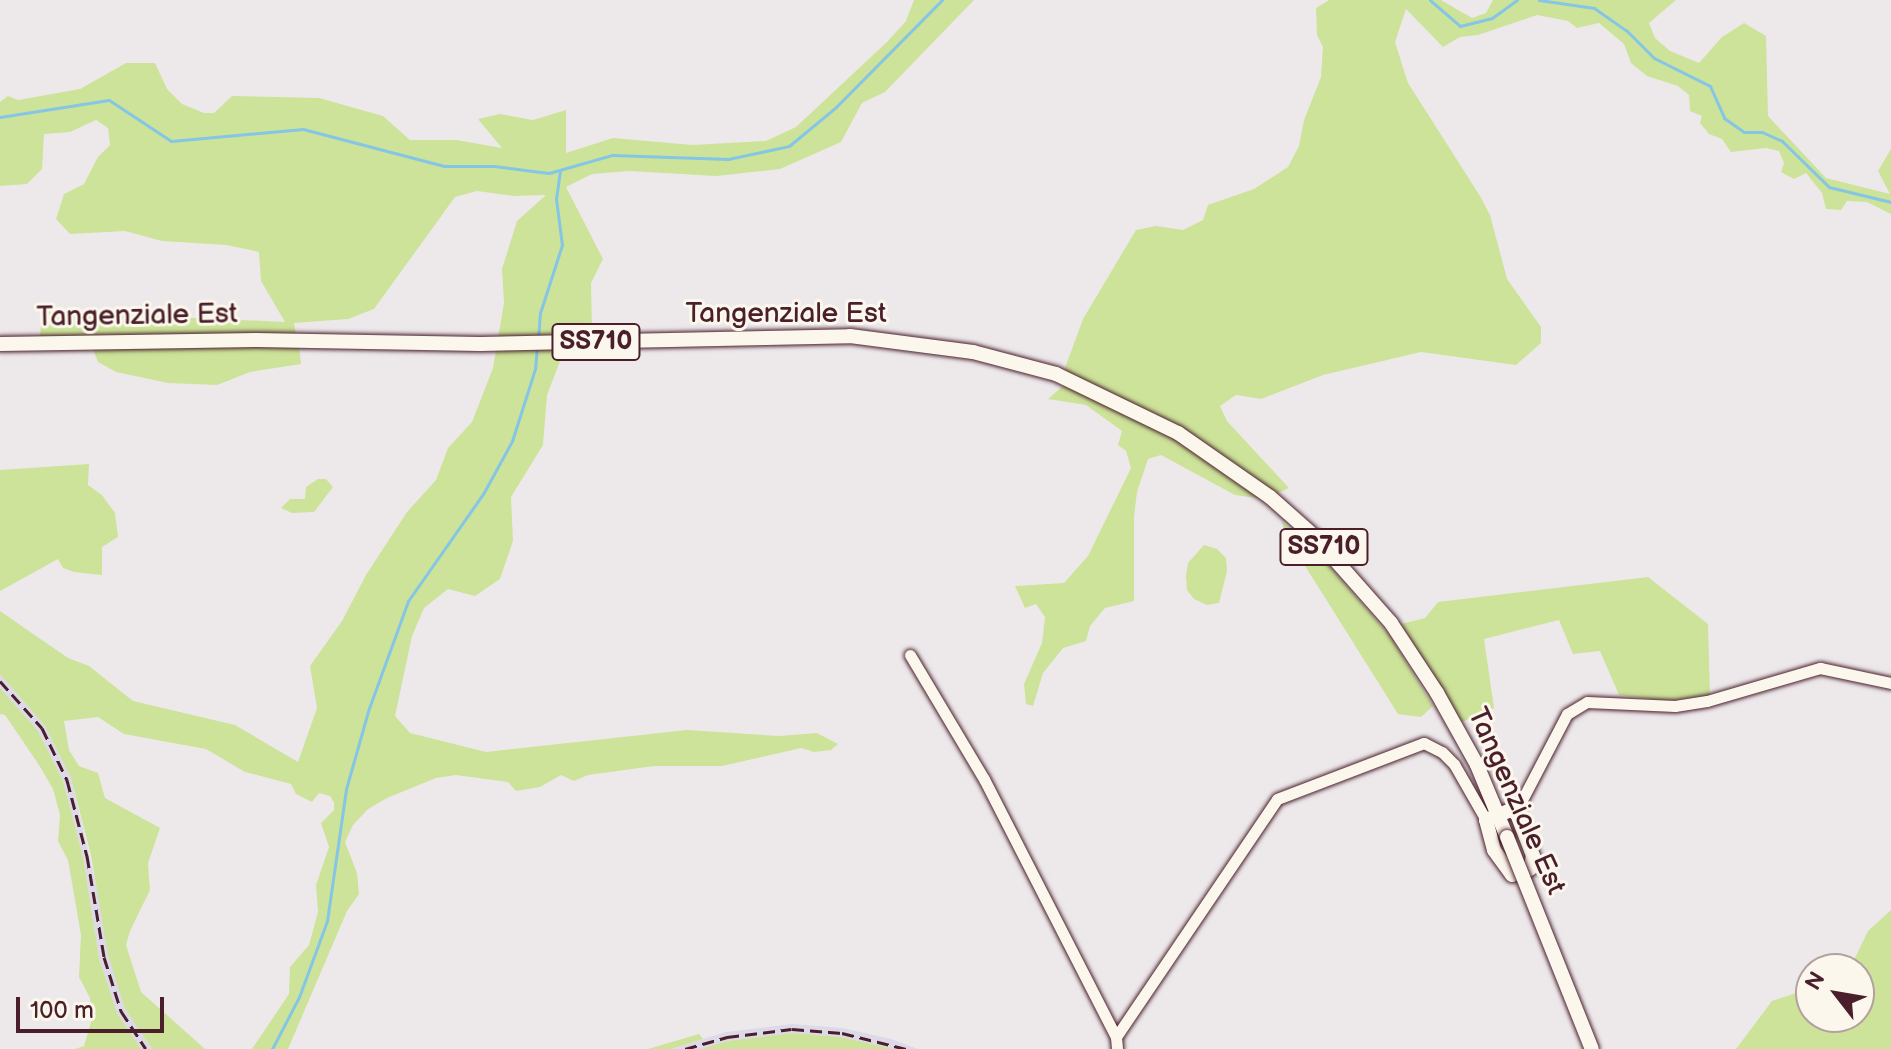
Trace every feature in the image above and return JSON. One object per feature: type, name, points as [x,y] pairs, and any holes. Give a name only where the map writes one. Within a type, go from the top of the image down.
[{"type":"main road","name":"Tangenziale Est","points":[[0,344],[342,341],[480,344],[850,336],[973,352],[1056,374],[1166,427],[1225,463],[1315,537],[1391,623],[1462,736],[1498,815],[1592,1049]]},
{"type":"street","points":[[910,655],[978,767],[1116,1043]]},
{"type":"street","points":[[1116,1043],[1277,799],[1424,743],[1442,752],[1498,815],[1522,800],[1567,714],[1587,702],[1675,706],[1697,703],[1820,668],[1891,683]]},
{"type":"shaded area","points":[[0,674],[45,726],[71,778],[125,1009],[152,1049],[141,1049],[117,1013],[99,958],[83,857],[63,781],[38,731],[0,688]]},
{"type":"shaded area","points":[[792,1024],[842,1028],[891,1039],[918,1049],[894,1049],[841,1037],[792,1033],[727,1041],[700,1049],[671,1049],[726,1032]]},
{"type":"green space","points":[[914,0],[974,0],[885,92],[862,103],[841,142],[780,169],[716,176],[629,171],[592,174],[566,187],[603,259],[591,283],[592,331],[564,351],[547,395],[543,445],[511,497],[513,541],[500,579],[475,596],[448,589],[424,608],[412,636],[395,716],[410,733],[486,752],[687,730],[779,736],[817,733],[838,744],[831,750],[814,752],[801,748],[722,766],[654,766],[588,775],[574,781],[561,775],[540,787],[516,791],[508,782],[456,775],[436,778],[387,798],[368,809],[353,825],[345,842],[357,873],[359,894],[347,911],[288,1049],[252,1049],[289,994],[290,967],[309,945],[318,912],[316,885],[329,847],[321,823],[334,810],[330,796],[319,793],[312,802],[296,794],[291,784],[245,772],[206,749],[124,734],[98,717],[64,721],[69,750],[79,766],[98,773],[105,798],[160,828],[148,863],[150,890],[126,945],[141,992],[205,1049],[152,1049],[125,1009],[108,955],[91,855],[71,778],[45,726],[0,674],[0,611],[68,658],[89,666],[133,701],[235,725],[298,762],[317,708],[310,666],[342,621],[366,575],[407,512],[436,480],[448,448],[472,422],[493,368],[504,303],[502,269],[517,221],[546,195],[513,196],[477,191],[455,197],[374,309],[348,319],[294,323],[296,334],[40,336],[42,311],[285,322],[261,281],[259,252],[227,245],[162,241],[125,231],[70,234],[56,219],[64,194],[84,184],[98,157],[110,145],[108,128],[96,120],[70,132],[44,134],[42,169],[27,184],[0,186],[0,102],[8,96],[18,100],[80,89],[126,63],[155,63],[167,89],[182,104],[204,113],[214,113],[232,96],[319,98],[383,116],[410,140],[456,140],[502,148],[478,119],[500,114],[533,120],[566,110],[566,153],[613,138],[692,145],[766,141],[796,127],[887,42],[906,21]]},
{"type":"green space","points":[[1329,0],[1441,0],[1472,18],[1486,13],[1493,0],[1676,0],[1649,23],[1655,38],[1670,51],[1699,63],[1722,37],[1744,23],[1766,36],[1768,116],[1826,178],[1890,194],[1878,171],[1891,149],[1891,214],[1867,202],[1847,201],[1841,210],[1826,209],[1822,193],[1806,173],[1794,179],[1781,172],[1784,163],[1779,151],[1766,148],[1731,152],[1722,139],[1709,134],[1700,123],[1702,116],[1690,111],[1689,95],[1678,86],[1647,76],[1631,63],[1624,44],[1599,23],[1577,28],[1568,21],[1537,15],[1478,35],[1460,37],[1443,47],[1406,9],[1395,42],[1408,83],[1490,215],[1507,279],[1541,327],[1541,343],[1516,365],[1421,352],[1323,375],[1261,399],[1236,395],[1220,406],[1227,421],[1289,488],[1276,494],[1182,428],[1068,373],[1065,368],[1083,319],[1136,230],[1156,226],[1183,230],[1203,220],[1208,205],[1254,189],[1288,167],[1299,146],[1304,120],[1321,77],[1323,47],[1317,35],[1316,8]]},
{"type":"green space","points":[[299,346],[301,364],[250,372],[217,385],[168,383],[116,372],[98,362],[93,349]]},
{"type":"green space","points":[[1064,385],[1176,438],[1264,499],[1235,495],[1161,455],[1148,459],[1137,492],[1134,517],[1134,601],[1105,608],[1090,626],[1086,641],[1063,648],[1043,673],[1033,706],[1026,704],[1024,684],[1042,643],[1045,617],[1036,604],[1025,608],[1015,586],[1064,583],[1088,556],[1131,468],[1126,451],[1118,445],[1122,431],[1086,405],[1048,399]]},
{"type":"green space","points":[[89,464],[88,485],[102,495],[115,513],[118,537],[102,547],[102,575],[63,568],[58,559],[0,591],[0,470]]},
{"type":"green space","points":[[318,479],[326,479],[333,487],[314,512],[292,513],[281,508],[290,499],[305,499],[306,487]]},
{"type":"green space","points":[[1282,522],[1311,545],[1390,636],[1433,706],[1421,717],[1398,714],[1285,534]]},
{"type":"green space","points":[[1204,545],[1217,549],[1226,558],[1227,571],[1219,603],[1207,605],[1194,599],[1187,590],[1186,576],[1188,563]]},
{"type":"green space","points":[[1648,577],[1708,624],[1710,695],[1666,701],[1619,695],[1600,651],[1573,654],[1559,620],[1484,639],[1494,708],[1462,722],[1401,624],[1425,618],[1438,602]]},
{"type":"green space","points":[[0,688],[38,731],[63,781],[83,857],[99,958],[117,1013],[141,1049],[75,1049],[84,1046],[92,1019],[90,998],[79,977],[81,935],[68,860],[58,841],[60,815],[53,789],[39,765],[5,715],[0,714]]},
{"type":"green space","points":[[1891,910],[1891,1049],[1736,1049],[1772,1001],[1795,993],[1795,1033],[1875,1033],[1875,953],[1857,953],[1868,931]]},
{"type":"green space","points":[[792,1033],[841,1037],[894,1049],[700,1049],[727,1041]]},
{"type":"green space","points":[[699,1034],[703,1039],[671,1049],[648,1049]]},
{"type":"waterway","points":[[0,117],[109,100],[171,141],[303,129],[444,166],[494,166],[549,173],[612,155],[728,159],[789,146],[836,107],[942,0]]},
{"type":"waterway","points":[[1430,0],[1460,26],[1492,18],[1517,0]]},
{"type":"waterway","points":[[1539,0],[1594,8],[1626,30],[1654,58],[1710,86],[1724,118],[1744,132],[1762,132],[1782,141],[1829,187],[1891,202]]},
{"type":"waterway","points":[[538,340],[540,313],[562,245],[556,199],[560,170]]},
{"type":"waterway","points":[[272,1049],[299,997],[327,921],[346,789],[368,711],[408,601],[483,494],[512,441],[535,369],[537,347]]},
{"type":"railway","points":[[0,681],[42,728],[67,780],[87,856],[104,957],[121,1011],[146,1049]]},
{"type":"railway","points":[[685,1049],[727,1037],[792,1029],[842,1033],[906,1049]]}]
